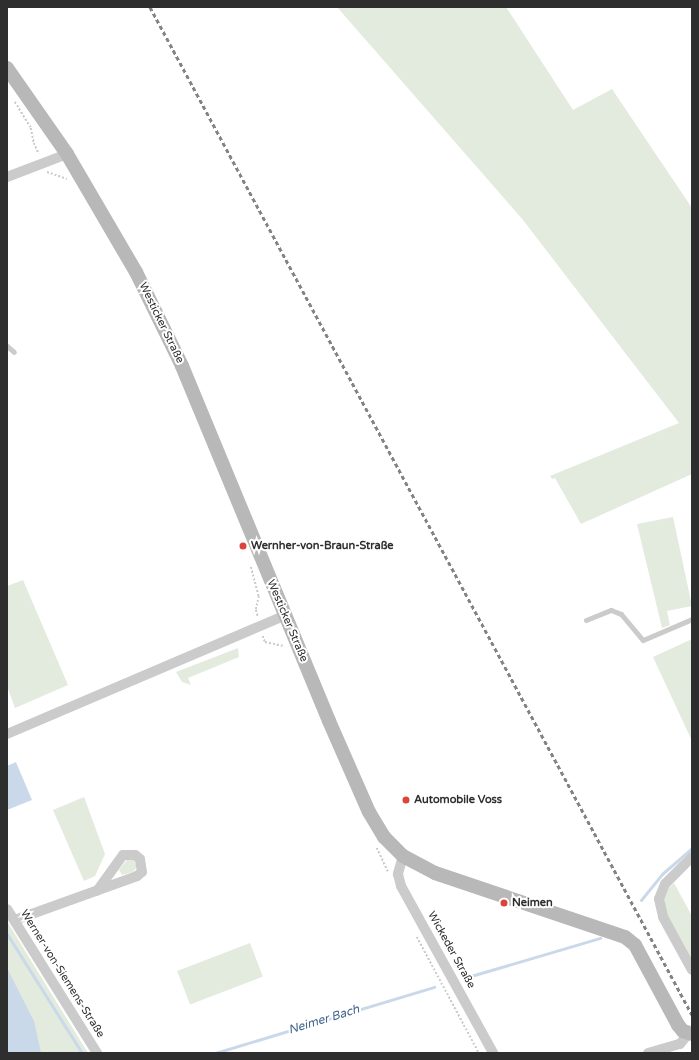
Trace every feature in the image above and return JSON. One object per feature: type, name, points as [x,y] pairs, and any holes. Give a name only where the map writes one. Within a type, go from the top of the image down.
[{"type":"main road","name":"Westicker Straße","points":[[7,68],[67,154],[126,253],[182,366],[221,457],[284,616],[369,812],[384,837],[403,856],[435,873],[625,937],[635,945],[678,1024],[690,1034]]},
{"type":"street","points":[[7,177],[67,154]]},
{"type":"street","points":[[7,734],[284,616]]},
{"type":"street","name":"Wickeder Straße","points":[[403,856],[398,874],[401,886],[493,1053]]},
{"type":"street","points":[[692,857],[665,884],[659,899],[663,917],[692,970]]},
{"type":"street","points":[[15,920],[97,891]]},
{"type":"street","name":"Werner-von-Siemens-Straße","points":[[7,909],[97,1053]]},
{"type":"street","points":[[648,1053],[680,1044],[690,1034]]},
{"type":"lane","points":[[7,346],[14,352]]},
{"type":"lane","points":[[586,620],[611,610],[621,614],[643,640],[692,619]]},
{"type":"path","points":[[12,97],[31,128],[34,143],[48,175],[68,180]]},
{"type":"path","points":[[249,560],[258,591],[256,610],[265,642],[285,647]]},
{"type":"shaded area","points":[[337,7],[506,7],[573,110],[612,89],[692,208],[692,474],[581,524],[555,478],[552,479],[550,476],[679,423],[523,220]]},
{"type":"shaded area","points":[[673,517],[692,606],[667,611],[670,625],[662,628],[637,524]]},
{"type":"shaded area","points":[[23,580],[68,685],[15,708],[7,686],[7,586]]},
{"type":"shaded area","points":[[692,639],[692,741],[653,657]]},
{"type":"shaded area","points":[[238,648],[239,657],[188,678],[191,685],[182,682],[176,672]]},
{"type":"shaded area","points":[[84,797],[105,854],[95,876],[84,881],[53,810]]},
{"type":"shaded area","points":[[127,860],[134,860],[137,867],[133,872],[122,875],[119,870]]},
{"type":"shaded area","points":[[674,883],[692,916],[692,964],[663,908],[665,892]]},
{"type":"shaded area","points":[[7,921],[38,972],[88,1053],[7,1053]]},
{"type":"shaded area","points":[[250,943],[263,977],[190,1005],[177,971]]},
{"type":"water","points":[[16,762],[32,800],[7,810],[7,766]]},
{"type":"water","points":[[7,968],[34,1021],[41,1053],[7,1053]]},
{"type":"waterway","name":"Neimer Bach","points":[[641,900],[662,874],[692,848]]},
{"type":"waterway","points":[[7,934],[82,1053]]},
{"type":"waterway","name":"Neimer Bach","points":[[464,978],[600,938]]},
{"type":"waterway","name":"Neimer Bach","points":[[215,1053],[434,987]]},
{"type":"railway","points":[[150,7],[692,1015]]},
{"type":"place","name":"Wernher-von-Braun-Straße","points":[[243,546]]},
{"type":"place","name":"Automobile Voss","points":[[406,800]]},
{"type":"place","name":"Neimen","points":[[504,903]]}]
